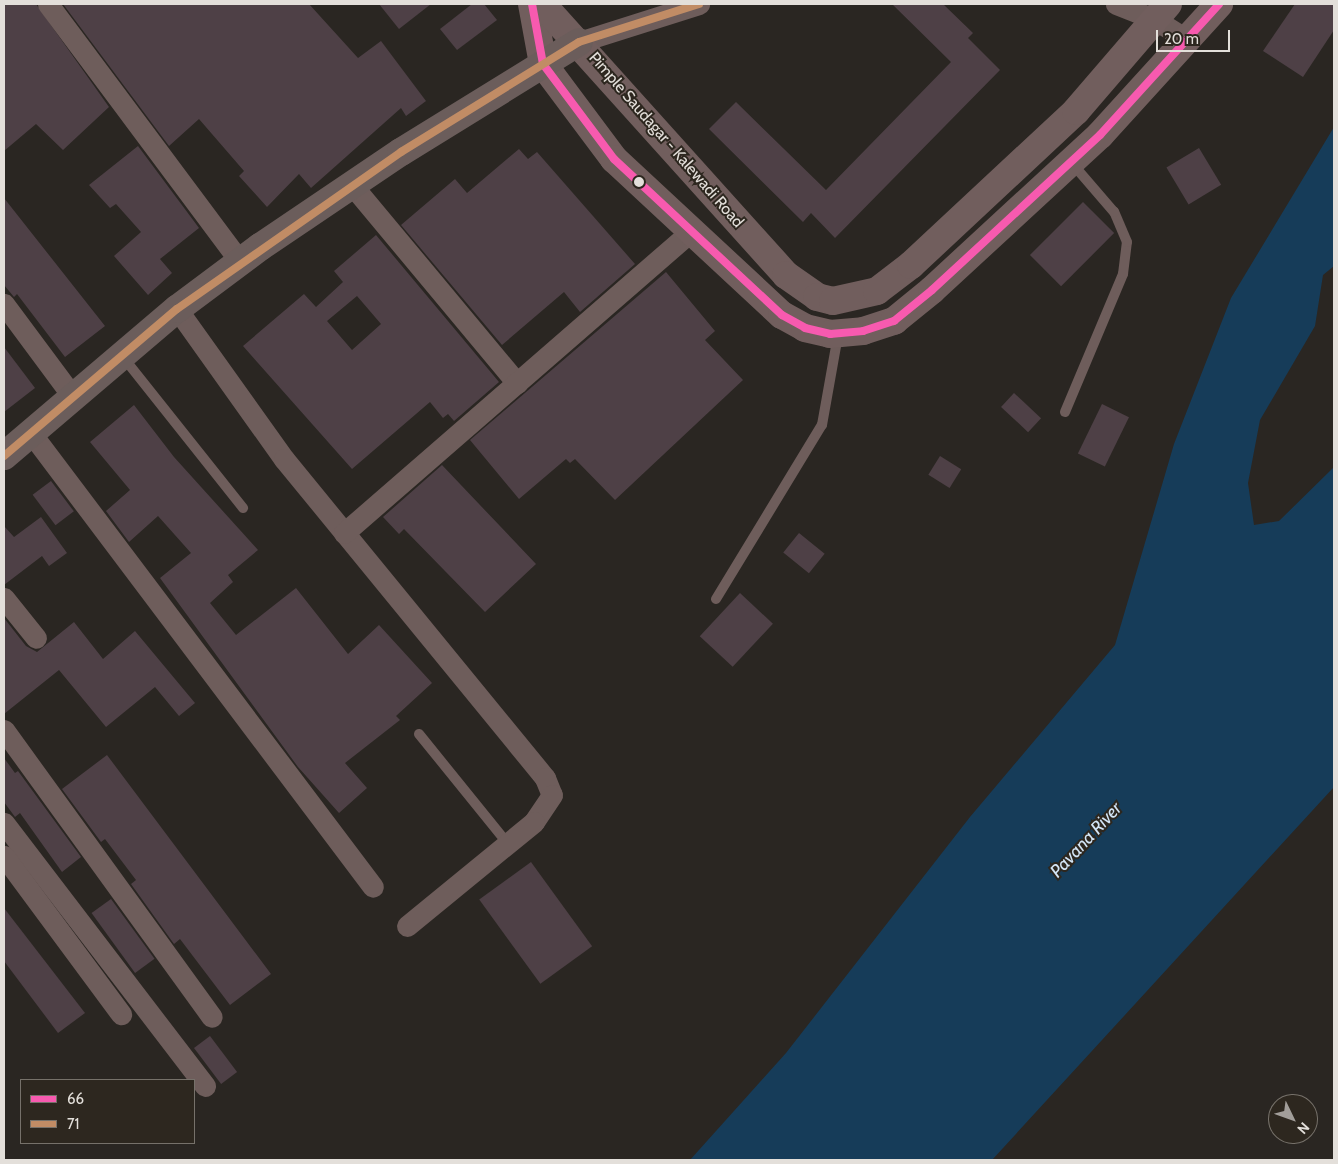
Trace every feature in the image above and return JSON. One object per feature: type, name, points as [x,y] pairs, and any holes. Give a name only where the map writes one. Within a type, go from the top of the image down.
[{"type":"main road","points":[[532,4],[543,64],[614,159],[782,315],[805,328],[838,334],[862,332],[894,321],[981,246],[1071,162],[1219,4]]},
{"type":"main road","points":[[542,4],[580,42]]},
{"type":"main road","name":"Pimple Saudagar - Kalewadi Road","points":[[4,456],[177,309],[240,262],[352,185],[580,42],[674,153],[786,275],[817,297],[833,301],[877,291],[911,265],[1076,111],[1161,11]]},
{"type":"street","points":[[48,4],[240,262]]},
{"type":"street","points":[[580,42],[699,4]]},
{"type":"street","points":[[1116,4],[1161,11],[1187,40]]},
{"type":"street","points":[[352,185],[517,383]]},
{"type":"street","points":[[344,533],[692,231]]},
{"type":"street","points":[[4,304],[73,397]]},
{"type":"street","points":[[177,309],[284,459],[545,778],[552,795],[546,809],[508,844],[407,926]]},
{"type":"street","points":[[31,432],[372,887]]},
{"type":"street","points":[[4,598],[36,638]]},
{"type":"street","points":[[4,730],[212,1017]]},
{"type":"street","points":[[4,823],[204,1086]]},
{"type":"street","points":[[4,856],[121,1014]]},
{"type":"lane","points":[[1065,412],[1123,274],[1127,242],[1114,212],[1071,162]]},
{"type":"lane","points":[[716,599],[822,425],[838,334]]},
{"type":"lane","points":[[122,356],[243,508]]},
{"type":"lane","points":[[419,734],[508,844]]},
{"type":"water","name":"Pavana River","points":[[1334,127],[1334,266],[1323,275],[1315,326],[1260,420],[1248,483],[1254,525],[1279,521],[1334,467],[1334,787],[992,1160],[690,1160],[786,1053],[970,817],[1115,645],[1174,444],[1231,298]]},
{"type":"building","points":[[4,4],[36,4],[109,107],[63,150],[36,124],[4,151]]},
{"type":"building","points":[[63,4],[309,4],[358,58],[381,41],[426,101],[406,116],[401,108],[311,188],[299,174],[267,207],[239,176],[244,171],[199,119],[169,146]]},
{"type":"building","points":[[379,4],[431,4],[399,29]]},
{"type":"building","points":[[472,4],[484,4],[497,20],[457,50],[440,29]]},
{"type":"building","points":[[892,4],[943,4],[973,33],[968,38],[1000,70],[835,238],[811,213],[803,222],[709,129],[736,102],[826,190],[951,62]]},
{"type":"building","points":[[1295,4],[1334,4],[1334,30],[1303,77],[1263,51]]},
{"type":"building","points":[[138,146],[199,228],[160,259],[172,273],[148,295],[114,256],[141,232],[116,204],[110,208],[89,185]]},
{"type":"building","points":[[1199,148],[1221,185],[1189,204],[1166,168]]},
{"type":"building","points":[[519,149],[528,159],[537,152],[635,264],[580,312],[564,292],[502,345],[401,225],[455,179],[467,193]]},
{"type":"building","points":[[4,198],[105,326],[65,357],[17,294],[14,297],[4,285]]},
{"type":"building","points":[[1083,202],[1114,233],[1061,286],[1030,255]]},
{"type":"building","points":[[376,235],[499,382],[454,421],[448,414],[443,418],[430,402],[352,469],[243,346],[304,294],[316,307],[343,282],[334,271]],"holes":[[[357,296],[381,324],[352,350],[327,321]]]},
{"type":"building","points":[[666,272],[715,331],[705,340],[743,380],[615,500],[575,459],[570,463],[566,459],[519,499],[470,440]]},
{"type":"building","points":[[4,347],[35,388],[4,412]]},
{"type":"building","points":[[1014,393],[1041,418],[1028,432],[1001,407]]},
{"type":"building","points":[[1102,404],[1129,417],[1105,467],[1078,453]]},
{"type":"building","points":[[134,405],[174,457],[258,550],[228,575],[233,582],[210,603],[236,635],[296,588],[348,654],[379,625],[432,683],[396,716],[400,720],[345,763],[367,788],[339,813],[298,767],[160,578],[191,553],[158,516],[129,542],[106,511],[130,490],[90,442]]},
{"type":"building","points":[[940,456],[961,469],[950,488],[928,475]]},
{"type":"building","points":[[442,465],[536,564],[485,612],[404,529],[399,534],[383,517]]},
{"type":"building","points":[[51,481],[74,511],[56,525],[33,495]]},
{"type":"building","points":[[41,517],[67,553],[49,566],[42,556],[4,585],[4,526],[14,537]]},
{"type":"building","points":[[799,533],[825,554],[809,573],[783,552]]},
{"type":"building","points":[[740,593],[773,624],[733,667],[700,636]]},
{"type":"building","points":[[4,618],[26,646],[37,652],[74,622],[103,659],[135,631],[195,703],[179,716],[155,687],[106,727],[59,670],[4,714]]},
{"type":"building","points":[[107,755],[271,974],[230,1005],[180,939],[174,944],[131,884],[136,880],[105,839],[101,842],[62,789]]},
{"type":"building","points":[[4,758],[15,773],[18,771],[81,857],[62,872],[20,813],[15,817],[4,802]]},
{"type":"building","points":[[531,862],[592,946],[540,984],[479,900]]},
{"type":"building","points":[[111,899],[154,959],[135,973],[92,913]]},
{"type":"building","points":[[4,908],[85,1013],[58,1033],[4,961]]},
{"type":"building","points":[[210,1036],[237,1072],[221,1084],[194,1048]]},
{"type":"transit line","name":"66","points":[[532,4],[543,64],[614,159],[782,315],[805,328],[830,334],[863,331],[894,321],[932,290],[1100,135],[1219,4]]},
{"type":"transit line","name":"71","points":[[4,456],[177,309],[401,152],[579,42],[699,4]]}]
